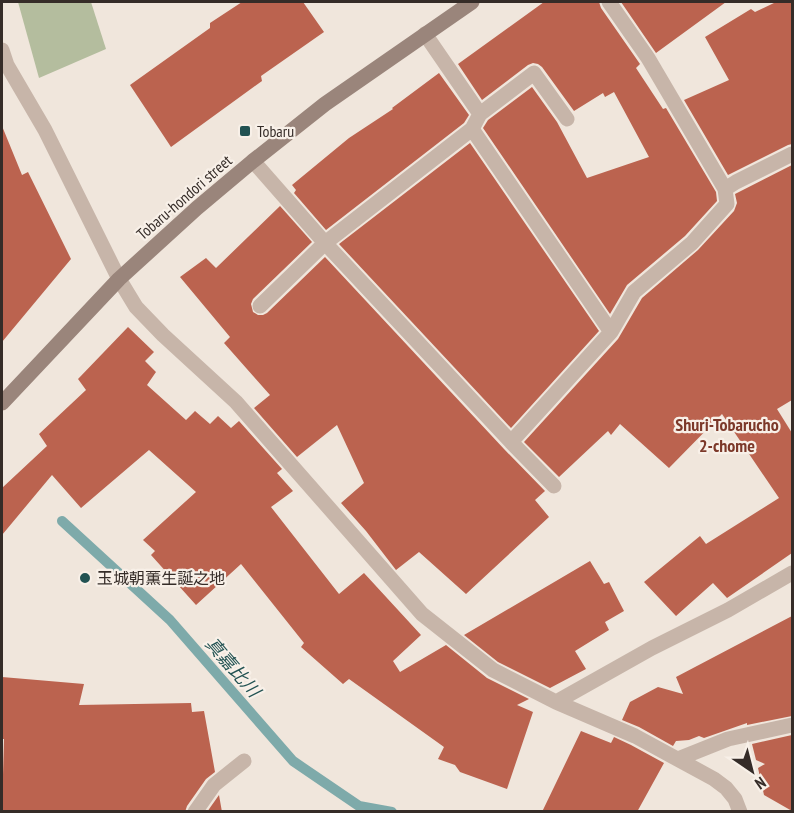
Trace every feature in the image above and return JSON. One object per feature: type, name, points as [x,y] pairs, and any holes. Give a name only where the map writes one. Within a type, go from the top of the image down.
[{"type":"main road","name":"Tobaru-hondori street","points":[[2,404],[119,279],[165,235],[252,161],[325,104],[472,2]]},
{"type":"street","points":[[511,442],[611,332],[634,292],[692,243],[727,204],[725,189],[648,58],[609,2]]},
{"type":"street","points":[[425,34],[480,114]]},
{"type":"street","points":[[2,50],[7,65],[45,130],[119,279],[136,307],[236,402],[422,614],[493,670],[556,702],[635,736],[714,779],[735,799],[740,812]]},
{"type":"street","points":[[260,306],[325,243],[472,129],[480,114],[534,73],[567,119]]},
{"type":"street","points":[[472,129],[611,332]]},
{"type":"street","points":[[725,189],[792,154]]},
{"type":"street","points":[[252,161],[325,243],[554,486]]},
{"type":"street","points":[[556,702],[792,573]]},
{"type":"street","points":[[678,759],[728,740],[792,725]]},
{"type":"street","points":[[195,812],[214,785],[244,761]]},
{"type":"green space","points":[[18,2],[91,2],[106,49],[39,78]]},
{"type":"building","points":[[242,2],[303,2],[324,32],[261,76],[262,81],[171,147],[130,85],[210,28],[210,23]]},
{"type":"building","points":[[544,2],[599,2],[640,64],[636,68],[663,109],[666,108],[716,192],[717,201],[685,236],[627,285],[610,314],[483,128],[488,120],[532,87],[557,122],[587,178],[649,157],[614,92],[605,97],[603,93],[574,111],[542,67],[533,63],[482,100],[458,64]]},
{"type":"building","points":[[621,2],[726,2],[656,53]]},
{"type":"building","points":[[776,2],[792,2],[792,144],[728,175],[684,100],[729,80],[705,37],[751,9],[755,12]]},
{"type":"building","points":[[439,73],[469,115],[464,123],[326,230],[294,193],[296,190],[292,185],[349,138],[393,109]]},
{"type":"building","points":[[2,126],[22,175],[28,172],[71,259],[2,342]]},
{"type":"building","points":[[470,143],[599,331],[511,428],[339,244]]},
{"type":"building","points":[[792,165],[792,400],[777,409],[792,433],[792,553],[727,598],[713,583],[676,616],[644,582],[700,536],[706,544],[779,498],[722,414],[669,468],[620,424],[611,435],[608,431],[559,477],[524,442],[618,339],[642,298],[698,250],[734,211],[737,203],[735,194]]},
{"type":"building","points":[[280,206],[312,242],[253,299],[251,304],[253,312],[258,315],[267,313],[325,257],[545,491],[535,500],[549,517],[466,594],[419,552],[396,570],[341,503],[364,483],[337,425],[297,457],[254,408],[270,395],[224,343],[230,337],[180,277],[206,258],[216,268]]},
{"type":"building","points":[[128,327],[154,352],[145,361],[156,372],[147,385],[186,420],[195,411],[210,424],[218,416],[231,428],[239,421],[282,469],[277,473],[293,491],[271,507],[339,594],[364,573],[421,635],[393,661],[400,672],[446,645],[487,678],[529,699],[517,705],[533,712],[507,789],[460,772],[455,765],[438,759],[444,747],[349,679],[343,684],[301,647],[304,643],[241,564],[196,605],[151,555],[155,551],[143,540],[196,492],[149,450],[81,508],[52,475],[2,535],[2,488],[47,446],[39,434],[86,390],[78,379]]},
{"type":"building","points":[[590,561],[604,584],[609,582],[624,611],[605,622],[609,630],[575,651],[586,669],[550,688],[498,662],[464,635]]},
{"type":"building","points":[[792,616],[792,716],[747,725],[747,723],[704,738],[699,736],[676,741],[673,746],[622,720],[630,702],[658,687],[683,694],[676,677]]},
{"type":"building","points":[[2,677],[84,684],[79,705],[191,703],[192,712],[204,711],[215,772],[206,779],[185,812],[2,810],[4,739],[2,739]]},
{"type":"building","points":[[581,731],[611,743],[614,737],[664,763],[637,812],[542,812]]},
{"type":"building","points":[[792,735],[792,811],[764,795],[758,768],[765,764],[756,760],[752,744]]},
{"type":"building","points":[[219,795],[222,812],[207,812]]},
{"type":"waterway","name":"真嘉比川","points":[[62,521],[170,620],[293,761],[359,806],[392,812]]},
{"type":"place","name":"Tobaru","points":[[245,131]]},
{"type":"place","name":"玉城朝薫生誕之地","points":[[85,578]]},
{"type":"district","name":"Shuri-Tobarucho 2-chome","points":[[727,434]]}]
